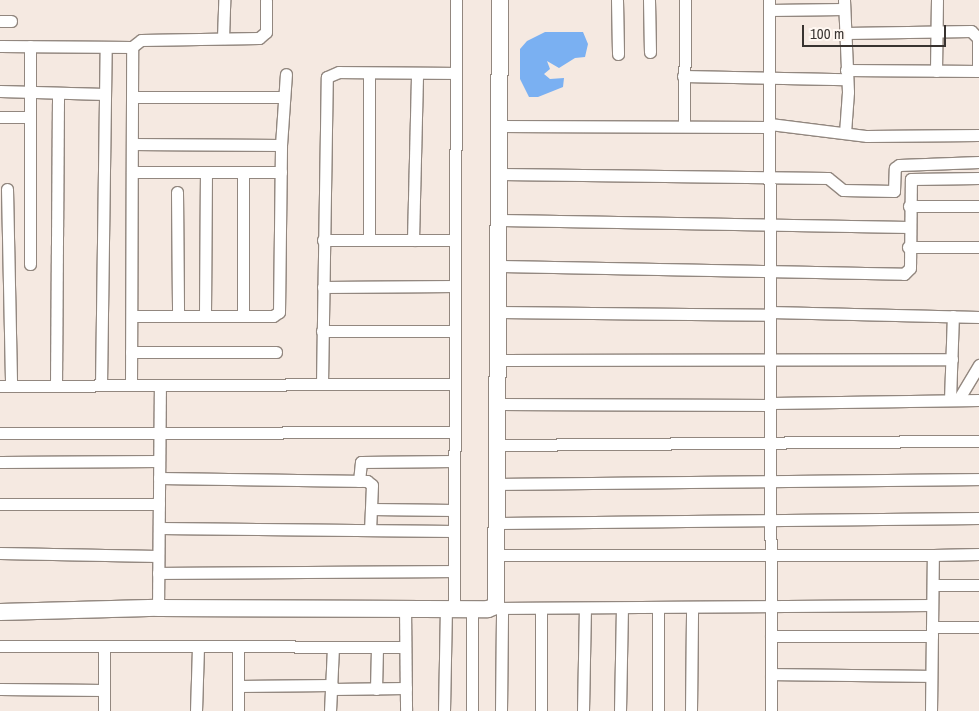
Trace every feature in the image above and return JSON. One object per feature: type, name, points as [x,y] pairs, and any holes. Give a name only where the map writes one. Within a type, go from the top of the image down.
[{"type":"street","points":[[223,38],[224,0]]},
{"type":"street","points":[[0,46],[132,47],[140,40],[259,38],[264,35],[266,0]]},
{"type":"street","points":[[444,711],[454,571],[456,0]]},
{"type":"street","points":[[500,0],[501,220],[498,608],[501,711]]},
{"type":"street","points":[[617,0],[618,54]]},
{"type":"street","points":[[649,0],[650,52]]},
{"type":"street","points":[[684,126],[685,0]]},
{"type":"street","points":[[936,71],[937,0]]},
{"type":"street","points":[[771,711],[769,5],[844,4],[845,132]]},
{"type":"street","points":[[683,76],[768,77],[978,71],[976,34],[971,31],[845,33]]},
{"type":"street","points":[[30,46],[30,264]]},
{"type":"street","points":[[101,385],[106,47]]},
{"type":"street","points":[[131,385],[132,47]]},
{"type":"street","points":[[322,384],[325,82],[331,73],[455,73]]},
{"type":"street","points":[[369,73],[369,240]]},
{"type":"street","points":[[413,240],[417,73]]},
{"type":"street","points":[[132,316],[205,314],[273,316],[282,307],[281,145],[286,74]]},
{"type":"street","points":[[0,91],[106,94]]},
{"type":"street","points":[[56,385],[58,93]]},
{"type":"street","points":[[133,97],[283,97]]},
{"type":"street","points":[[0,117],[30,117]]},
{"type":"street","points":[[500,126],[770,126],[845,132],[867,136],[979,135]]},
{"type":"street","points":[[132,144],[281,145]]},
{"type":"street","points":[[894,191],[895,168],[899,165],[979,162]]},
{"type":"street","points":[[132,172],[281,172]]},
{"type":"street","points":[[205,314],[206,172]]},
{"type":"street","points":[[243,172],[243,315]]},
{"type":"street","points":[[500,174],[828,178],[843,190],[909,191]]},
{"type":"street","points":[[500,266],[770,273],[904,274],[910,268],[908,247],[909,191],[914,178],[979,178]]},
{"type":"street","points":[[7,190],[6,386],[454,384]]},
{"type":"street","points":[[177,192],[178,314]]},
{"type":"street","points":[[909,206],[979,206]]},
{"type":"street","points":[[501,220],[908,227]]},
{"type":"street","points":[[323,240],[455,240]]},
{"type":"street","points":[[908,247],[979,247]]},
{"type":"street","points":[[323,287],[455,286]]},
{"type":"street","points":[[500,312],[770,313],[979,317]]},
{"type":"street","points":[[953,316],[952,359],[954,400]]},
{"type":"street","points":[[322,331],[455,331]]},
{"type":"street","points":[[131,352],[276,352]]},
{"type":"street","points":[[500,360],[952,359]]},
{"type":"street","points":[[954,400],[979,365]]},
{"type":"street","points":[[158,608],[160,385]]},
{"type":"street","points":[[500,404],[771,404],[979,400]]},
{"type":"street","points":[[0,433],[159,435],[454,432]]},
{"type":"street","points":[[499,445],[771,444],[979,440]]},
{"type":"street","points":[[0,462],[159,461]]},
{"type":"street","points":[[359,481],[361,462],[454,461]]},
{"type":"street","points":[[159,478],[367,481],[372,485],[370,530]]},
{"type":"street","points":[[499,484],[979,480]]},
{"type":"street","points":[[0,504],[159,504]]},
{"type":"street","points":[[371,509],[454,510]]},
{"type":"street","points":[[499,523],[979,518]]},
{"type":"street","points":[[159,528],[454,530]]},
{"type":"street","points":[[0,553],[158,556]]},
{"type":"street","points":[[498,555],[771,556],[979,554]]},
{"type":"street","points":[[931,711],[933,555]]},
{"type":"street","points":[[158,573],[454,571]]},
{"type":"street","points":[[933,585],[979,585]]},
{"type":"street","points":[[0,612],[158,608],[771,609],[932,606]]},
{"type":"street","points":[[405,608],[406,711]]},
{"type":"street","points":[[541,608],[541,711]]},
{"type":"street","points":[[583,711],[585,608]]},
{"type":"street","points":[[620,711],[622,608]]},
{"type":"street","points":[[658,608],[658,711]]},
{"type":"street","points":[[691,711],[692,608]]},
{"type":"street","points":[[472,609],[472,711]]},
{"type":"street","points":[[771,636],[932,632],[979,627]]},
{"type":"street","points":[[0,646],[405,647]]},
{"type":"street","points":[[238,646],[238,711]]},
{"type":"street","points":[[330,711],[333,646]]},
{"type":"street","points":[[104,647],[104,711]]},
{"type":"street","points":[[196,711],[198,647]]},
{"type":"street","points":[[376,689],[377,647]]},
{"type":"street","points":[[771,674],[932,676]]},
{"type":"street","points":[[238,686],[406,688]]},
{"type":"street","points":[[0,689],[104,690]]},
{"type":"water","points":[[545,32],[583,32],[588,44],[585,57],[575,58],[559,68],[547,61],[550,69],[544,74],[550,79],[564,78],[563,87],[538,97],[529,97],[520,79],[520,49],[527,41]]}]
